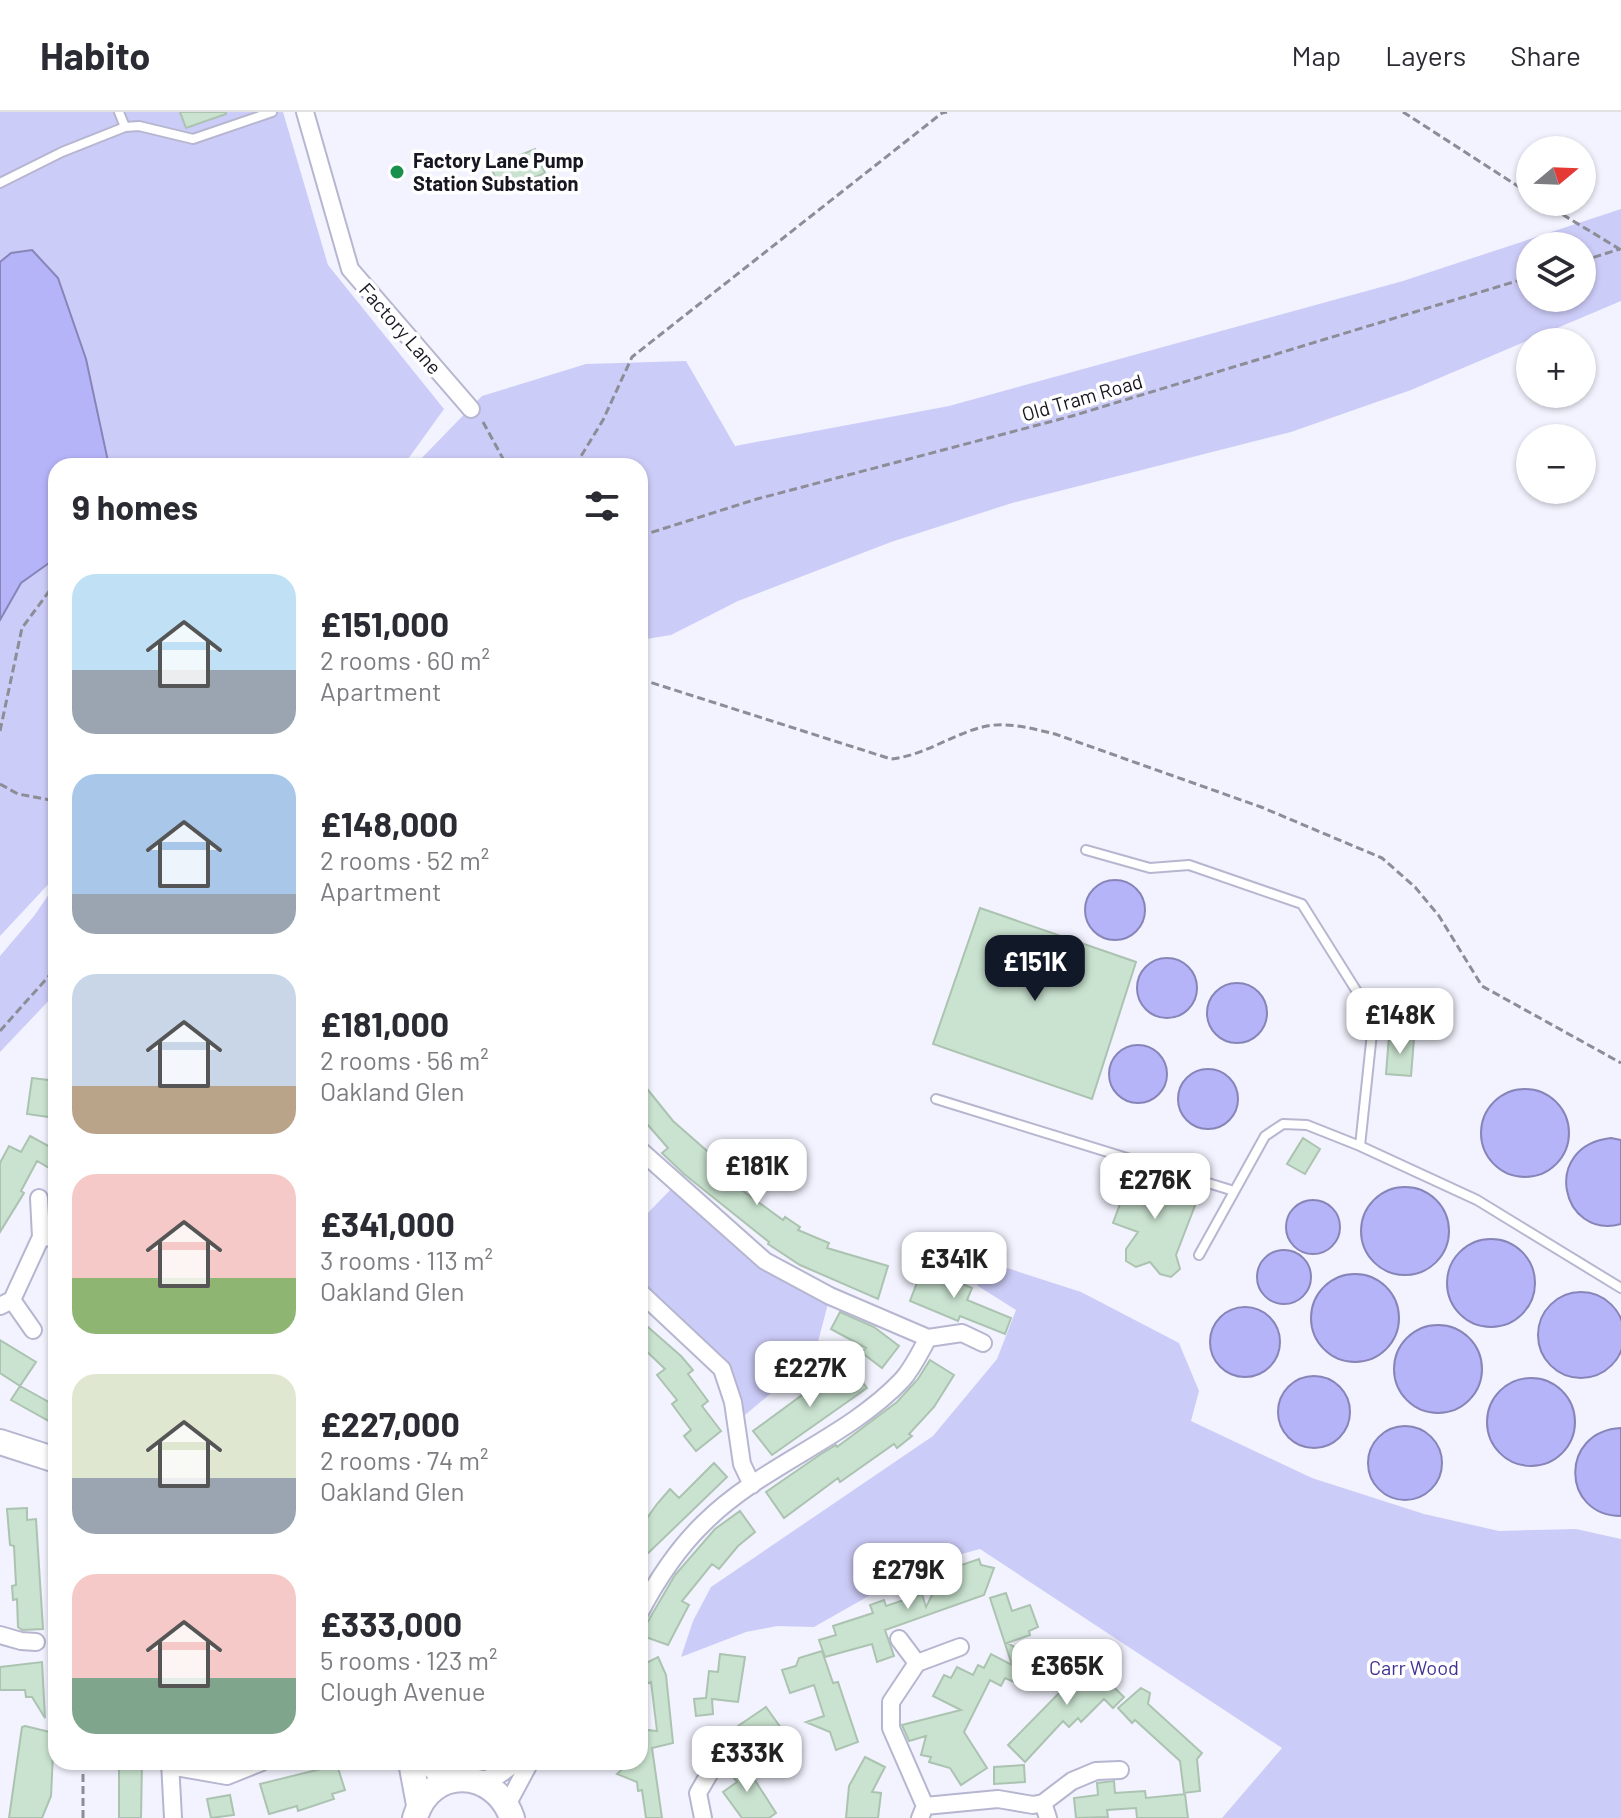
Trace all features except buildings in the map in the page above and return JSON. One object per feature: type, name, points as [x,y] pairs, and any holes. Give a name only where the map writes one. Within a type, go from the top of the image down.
[{"type":"street","name":"Factory Lane","points":[[305,112],[350,269],[468,405]]},
{"type":"street","points":[[648,1157],[765,1261],[830,1296],[928,1338],[962,1333],[983,1343]]},
{"type":"street","points":[[33,1330],[6,1303],[48,1238],[39,1198]]},
{"type":"street","points":[[648,1300],[722,1369],[733,1402],[742,1464],[752,1485]]},
{"type":"street","points":[[648,1597],[656,1582],[704,1523],[752,1485],[873,1406],[905,1378],[928,1338]]},
{"type":"street","points":[[0,1442],[48,1457]]},
{"type":"street","points":[[0,1635],[36,1642]]},
{"type":"street","points":[[899,1639],[917,1663]]},
{"type":"street","points":[[960,1647],[917,1663],[896,1692],[889,1715],[922,1812],[998,1799],[1046,1810],[1072,1781],[1096,1771],[1120,1770]]},
{"type":"street","points":[[703,1818],[698,1793],[719,1757]]},
{"type":"street","points":[[170,1770],[173,1818]]},
{"type":"street","points":[[198,1770],[227,1776],[242,1770]]},
{"type":"street","points":[[412,1770],[417,1811]]},
{"type":"street","points":[[437,1770],[447,1781]]},
{"type":"street","points":[[417,1811],[429,1792],[447,1781],[479,1781],[506,1770]]},
{"type":"street","points":[[510,1812],[527,1770]]},
{"type":"street","points":[[479,1781],[495,1790],[510,1812]]},
{"type":"lane","points":[[119,112],[125,127]]},
{"type":"lane","points":[[0,183],[62,152],[125,127],[139,126],[193,139],[272,112]]},
{"type":"lane","points":[[1086,850],[1150,868],[1189,865],[1302,904],[1371,1014],[1372,1033],[1360,1146]]},
{"type":"lane","points":[[936,1099],[1234,1191]]},
{"type":"lane","points":[[1199,1255],[1265,1136],[1283,1124],[1307,1125],[1477,1200],[1621,1288]]},
{"type":"path","points":[[580,458],[603,420],[632,357],[741,268],[947,112]]},
{"type":"path","points":[[1403,112],[1516,185]]},
{"type":"path","points":[[1566,216],[1621,249]]},
{"type":"path","points":[[1596,257],[1621,249]]},
{"type":"path","name":"Old Tram Road","points":[[648,533],[757,499],[1072,416],[1516,281]]},
{"type":"path","points":[[468,405],[486,427],[503,458]]},
{"type":"path","points":[[0,731],[22,628],[48,593]]},
{"type":"path","points":[[648,682],[891,759],[919,754],[986,726],[1021,726],[1055,734],[1261,807],[1382,858],[1415,887],[1439,916],[1482,986],[1621,1063]]},
{"type":"path","points":[[0,784],[18,794],[48,800]]},
{"type":"path","points":[[0,1031],[48,977]]},
{"type":"path","points":[[83,1770],[83,1818]]},
{"type":"green space","points":[[0,112],[283,112],[328,265],[444,409],[409,458],[48,458],[48,885],[0,936]]},
{"type":"green space","points":[[1621,209],[1621,301],[1596,312],[1596,232],[1551,232]]},
{"type":"green space","points":[[1516,244],[1516,312],[1595,312],[1557,328],[1516,328],[1516,346],[1411,390],[1291,432],[1012,503],[891,542],[738,601],[671,635],[648,639],[648,458],[422,458],[482,396],[586,364],[686,361],[735,446],[949,406],[1403,281]]},
{"type":"green space","points":[[48,896],[48,1001],[0,1052],[0,956]]},
{"type":"green space","points":[[677,1183],[765,1261],[830,1296],[814,1357],[745,1415],[722,1369],[648,1300],[648,1213]]},
{"type":"green space","name":"Carr Wood","points":[[967,1255],[1081,1292],[1179,1343],[1199,1391],[1191,1421],[1312,1478],[1424,1514],[1499,1531],[1576,1529],[1621,1539],[1621,1818],[1222,1818],[1282,1748],[980,1549],[925,1564],[814,1627],[777,1626],[746,1632],[681,1657],[693,1621],[711,1587],[933,1436],[997,1359],[1016,1310],[978,1286]]},
{"type":"shaded area","points":[[32,250],[58,278],[86,359],[107,458],[48,458],[48,564],[21,583],[0,620],[0,262],[11,253]]},
{"type":"shaded area","points":[[1115,880],[1137,888],[1145,910],[1137,932],[1115,940],[1093,932],[1085,910],[1093,888]]},
{"type":"shaded area","points":[[1167,958],[1178,960],[1188,967],[1195,977],[1195,999],[1188,1009],[1178,1016],[1167,1018],[1156,1016],[1146,1009],[1139,999],[1137,988],[1139,977],[1146,967],[1156,960]]},
{"type":"shaded area","points":[[1237,983],[1258,992],[1267,1013],[1258,1034],[1237,1043],[1216,1034],[1207,1013],[1216,992]]},
{"type":"shaded area","points":[[1138,1045],[1149,1047],[1158,1054],[1165,1063],[1165,1085],[1158,1094],[1149,1101],[1138,1103],[1127,1101],[1118,1094],[1111,1085],[1109,1074],[1111,1063],[1118,1054],[1127,1047]]},
{"type":"shaded area","points":[[1208,1069],[1229,1078],[1238,1099],[1229,1120],[1208,1129],[1187,1120],[1178,1099],[1187,1078]]},
{"type":"shaded area","points":[[1525,1089],[1542,1093],[1556,1102],[1565,1116],[1569,1133],[1565,1150],[1556,1164],[1542,1173],[1525,1177],[1508,1173],[1494,1164],[1485,1150],[1481,1133],[1485,1116],[1494,1102],[1508,1093]]},
{"type":"shaded area","points":[[1611,1138],[1621,1140],[1621,1224],[1600,1225],[1584,1218],[1573,1206],[1567,1190],[1567,1173],[1574,1157],[1589,1145]]},
{"type":"shaded area","points":[[1405,1187],[1422,1191],[1436,1200],[1445,1214],[1449,1231],[1445,1248],[1436,1262],[1422,1271],[1405,1275],[1388,1271],[1374,1262],[1365,1248],[1361,1231],[1365,1214],[1374,1200],[1388,1191]]},
{"type":"shaded area","points":[[1313,1200],[1332,1208],[1340,1227],[1332,1246],[1313,1254],[1294,1246],[1286,1227],[1294,1208]]},
{"type":"shaded area","points":[[1491,1239],[1508,1243],[1522,1252],[1531,1266],[1535,1283],[1531,1300],[1522,1314],[1508,1323],[1491,1327],[1474,1323],[1460,1314],[1451,1300],[1447,1283],[1451,1266],[1460,1252],[1474,1243]]},
{"type":"shaded area","points":[[1284,1250],[1303,1258],[1311,1277],[1303,1296],[1284,1304],[1265,1296],[1257,1277],[1265,1258]]},
{"type":"shaded area","points":[[1355,1274],[1372,1278],[1386,1287],[1395,1301],[1399,1318],[1395,1335],[1386,1349],[1372,1358],[1355,1362],[1338,1358],[1324,1349],[1315,1335],[1311,1318],[1315,1301],[1324,1287],[1338,1278]]},
{"type":"shaded area","points":[[1589,1292],[1598,1295],[1612,1304],[1621,1318],[1621,1352],[1612,1366],[1598,1375],[1573,1378],[1564,1375],[1550,1366],[1541,1352],[1538,1327],[1541,1318],[1550,1304],[1564,1295]]},
{"type":"shaded area","points":[[1245,1307],[1270,1317],[1280,1342],[1270,1367],[1245,1377],[1220,1367],[1210,1342],[1220,1317]]},
{"type":"shaded area","points":[[1438,1325],[1455,1329],[1469,1338],[1478,1352],[1482,1369],[1478,1386],[1469,1400],[1455,1409],[1438,1413],[1421,1409],[1407,1400],[1398,1386],[1394,1369],[1398,1352],[1407,1338],[1421,1329]]},
{"type":"shaded area","points":[[1314,1376],[1334,1382],[1344,1392],[1350,1412],[1344,1432],[1334,1442],[1314,1448],[1294,1442],[1284,1432],[1278,1412],[1284,1392],[1294,1382]]},
{"type":"shaded area","points":[[1531,1378],[1548,1382],[1562,1391],[1571,1405],[1575,1422],[1571,1439],[1562,1453],[1548,1462],[1531,1466],[1514,1462],[1500,1453],[1491,1439],[1487,1422],[1491,1405],[1500,1391],[1514,1382]]},
{"type":"shaded area","points":[[1398,1426],[1412,1426],[1426,1432],[1436,1442],[1442,1463],[1440,1477],[1426,1494],[1412,1500],[1398,1500],[1384,1494],[1374,1484],[1368,1470],[1368,1456],[1374,1442],[1384,1432]]},
{"type":"shaded area","points":[[1621,1428],[1621,1516],[1601,1512],[1587,1503],[1578,1489],[1575,1473],[1578,1457],[1586,1443],[1601,1433]]},
{"type":"place","name":"Factory Lane Pump Station Substation","points":[[397,172]]}]
